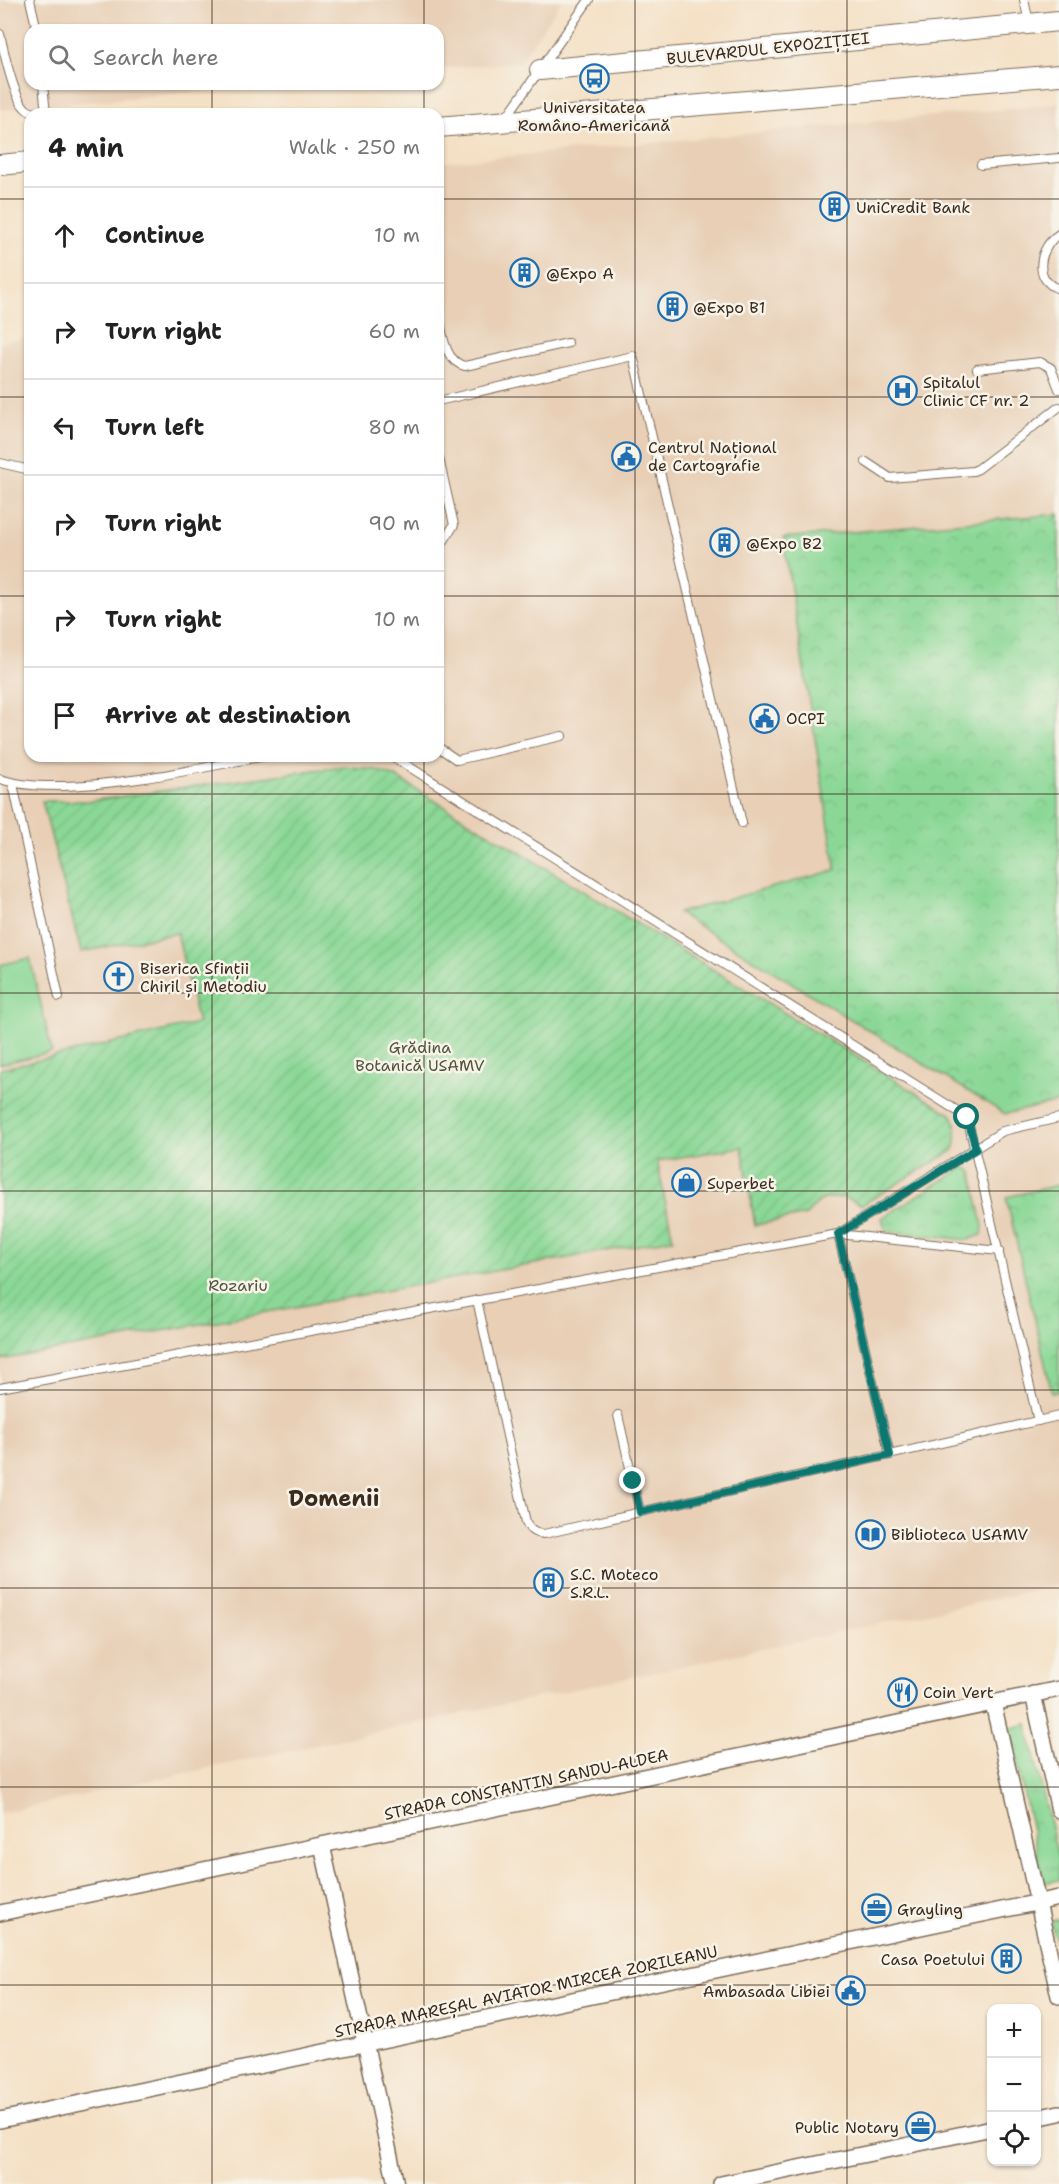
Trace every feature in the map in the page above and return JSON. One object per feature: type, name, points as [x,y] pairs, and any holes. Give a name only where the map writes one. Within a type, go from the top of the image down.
[{"type":"street","name":"BULEVARDUL EXPOZIȚIEI","points":[[540,70],[1059,21]]},
{"type":"street","points":[[444,127],[1059,75]]},
{"type":"street","points":[[0,165],[24,163]]},
{"type":"street","name":"STRADA CONSTANTIN SANDU-ALDEA","points":[[0,1913],[1059,1689]]},
{"type":"street","points":[[1033,1694],[1059,1810]]},
{"type":"street","points":[[993,1703],[1059,1996]]},
{"type":"street","points":[[322,1845],[396,2184]]},
{"type":"street","name":"STRADA MAREȘAL AVIATOR MIRCEA ZORILEANU","points":[[0,2120],[1059,1898]]},
{"type":"street","points":[[1041,2117],[1059,2114]]},
{"type":"street","points":[[721,2184],[987,2129]]},
{"type":"lane","points":[[30,0],[36,24]]},
{"type":"lane","points":[[503,122],[590,0]]},
{"type":"lane","points":[[1024,0],[1029,23]]},
{"type":"lane","points":[[0,34],[8,71],[25,108]]},
{"type":"lane","points":[[43,90],[44,108]]},
{"type":"lane","points":[[981,165],[1059,158]]},
{"type":"lane","points":[[1059,234],[1045,248],[1041,269],[1053,287],[1059,289]]},
{"type":"lane","points":[[444,338],[448,354],[457,364],[465,366],[568,343]]},
{"type":"lane","points":[[444,401],[633,356],[742,823]]},
{"type":"lane","points":[[977,369],[1040,362],[1051,368],[1059,389]]},
{"type":"lane","points":[[866,462],[890,478],[973,471],[1059,407]]},
{"type":"lane","points":[[0,463],[24,469]]},
{"type":"lane","points":[[444,481],[454,525],[444,541]]},
{"type":"lane","points":[[444,751],[457,760],[562,736]]},
{"type":"lane","points":[[0,779],[13,784],[30,786],[88,785],[163,777],[232,762]]},
{"type":"lane","points":[[402,762],[967,1117],[1038,1421]]},
{"type":"lane","points":[[13,784],[59,997]]},
{"type":"lane","points":[[838,1234],[1003,1131],[1059,1118]]},
{"type":"lane","points":[[838,1234],[890,1455]]},
{"type":"lane","points":[[0,1388],[838,1234],[999,1251]]},
{"type":"lane","points":[[477,1300],[526,1522],[530,1530],[536,1533],[544,1534],[1059,1416]]},
{"type":"lane","points":[[618,1414],[640,1512]]},
{"type":"shaded area","points":[[0,0],[562,0],[520,62],[444,68],[444,24],[24,24],[24,90],[214,90],[0,110]]},
{"type":"shaded area","points":[[1059,104],[1059,514],[783,538],[836,870],[679,913],[1005,1114],[1059,1102],[1059,1585],[0,1813],[0,343],[24,337],[24,762],[444,762],[444,162]]},
{"type":"green space","points":[[1059,514],[1059,1102],[1005,1114],[678,913],[836,870],[783,538]]},
{"type":"green space","name":"Grădina Botanică USAMV","points":[[344,766],[376,770],[394,776],[951,1114],[956,1132],[954,1150],[862,1205],[843,1197],[824,1199],[806,1215],[755,1225],[742,1147],[657,1161],[673,1239],[0,1360],[0,1069],[198,1023],[177,933],[81,952],[42,801],[89,801]]},
{"type":"green space","points":[[30,958],[52,1052],[0,1064],[0,965]]},
{"type":"green space","points":[[962,1168],[967,1168],[972,1172],[983,1226],[982,1235],[968,1240],[886,1231],[882,1218]]},
{"type":"green space","points":[[1059,1185],[1059,1391],[1052,1393],[1006,1197]]},
{"type":"green space","points":[[1027,1724],[1059,1861],[1059,1880],[1044,1883],[1009,1729]]},
{"type":"green space","points":[[1059,1919],[1059,1955],[1051,1921]]},
{"type":"place","name":"Universitatea Româno-Americană","points":[[594,79]]},
{"type":"place","name":"UniCredit Bank","points":[[835,207]]},
{"type":"place","name":"@Expo A","points":[[525,273]]},
{"type":"place","name":"@Expo B1","points":[[672,307]]},
{"type":"place","name":"Spitalul Clinic CF nr. 2","points":[[902,391]]},
{"type":"place","name":"Centrul Național de Cartografie","points":[[627,456]]},
{"type":"place","name":"@Expo B2","points":[[725,543]]},
{"type":"place","name":"OCPI","points":[[765,718]]},
{"type":"place","name":"Biserica Sfinții Chiril și Metodiu","points":[[119,977]]},
{"type":"place","name":"Superbet","points":[[686,1183]]},
{"type":"place","name":"Biblioteca USAMV","points":[[870,1534]]},
{"type":"place","name":"S.C. Moteco S.R.L.","points":[[549,1583]]},
{"type":"place","name":"Coin Vert","points":[[902,1692]]},
{"type":"place","name":"Grayling","points":[[876,1909]]},
{"type":"place","name":"Casa Poetului","points":[[1006,1959]]},
{"type":"place","name":"Ambasada Libiei","points":[[851,1991]]},
{"type":"place","name":"Public Notary","points":[[920,2127]]},
{"type":"district","name":"Domenii","points":[[334,1498]]},
{"type":"route","points":[[633,1481],[640,1512],[890,1455],[838,1234],[976,1149],[967,1117]]},
{"type":"park label","name":"Rozariu","points":[[238,1285]]}]
